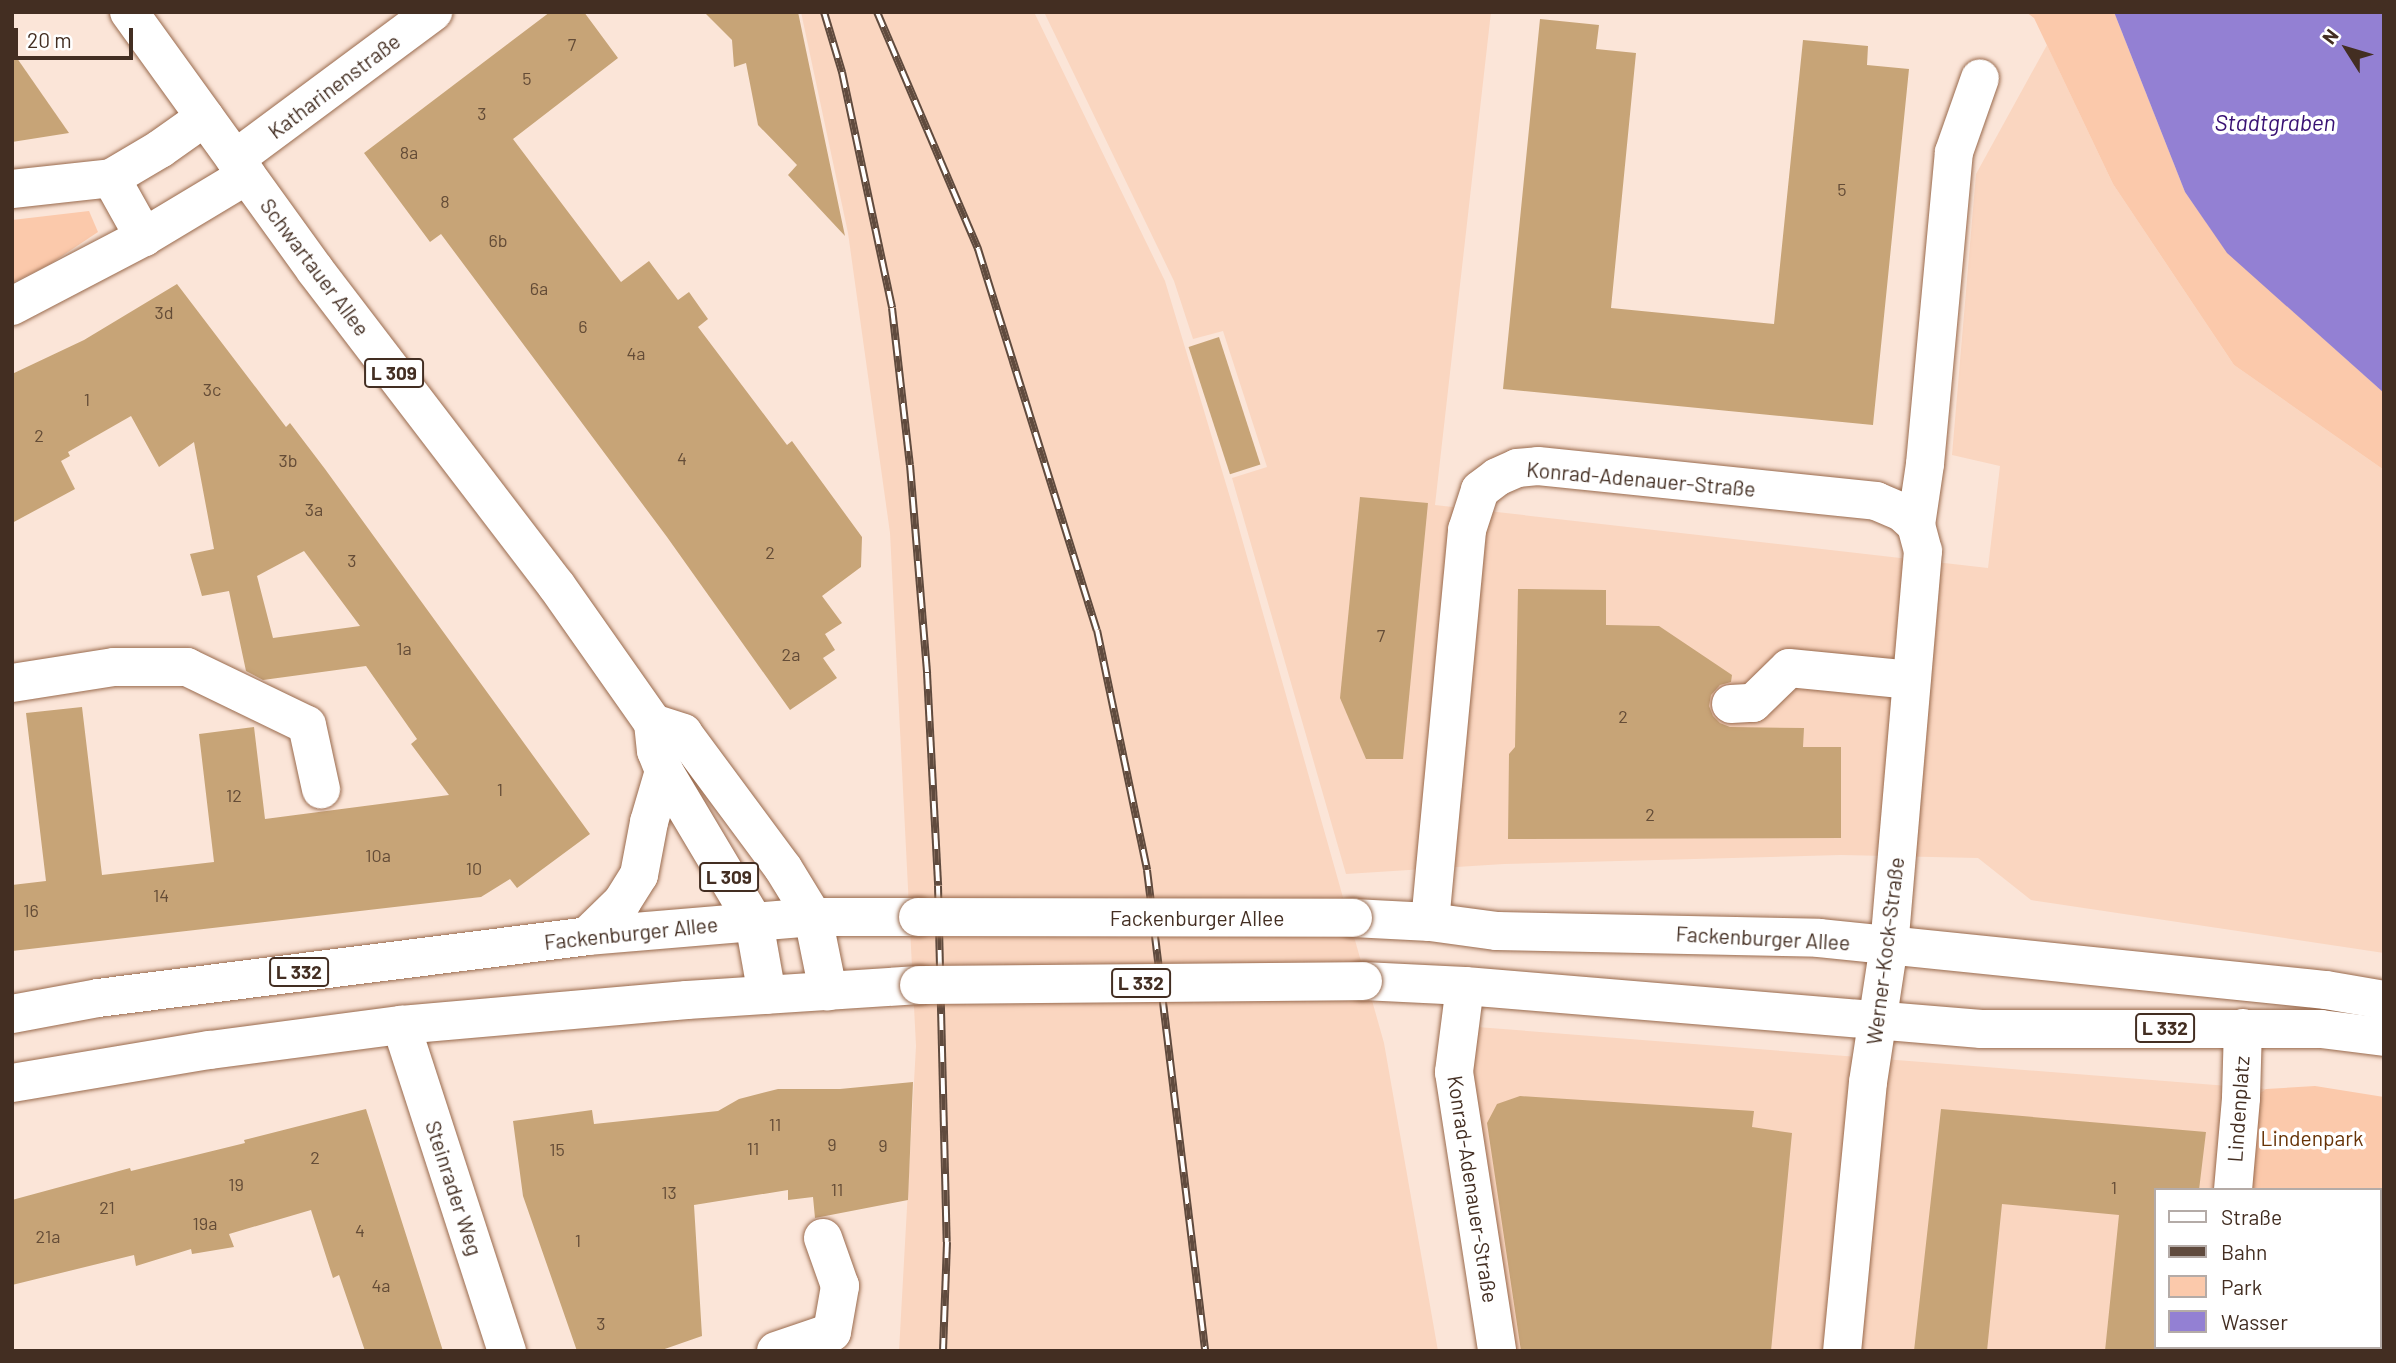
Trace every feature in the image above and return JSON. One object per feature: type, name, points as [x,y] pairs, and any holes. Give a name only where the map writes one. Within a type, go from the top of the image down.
[{"type":"main road","name":"Schwartauer Allee","points":[[129,12],[316,270],[556,585],[653,723],[656,751],[664,771],[754,922],[767,995]]},
{"type":"main road","name":"Katharinenstraße","points":[[12,306],[144,237],[241,167],[433,12]]},
{"type":"main road","name":"Werner-Kock-Straße","points":[[1842,1351],[1868,1082],[1889,945],[1911,680],[1925,464],[1954,152],[1980,78]]},
{"type":"main road","points":[[12,189],[111,178],[160,149],[205,117]]},
{"type":"main road","points":[[111,178],[144,237]]},
{"type":"main road","name":"Konrad-Adenauer-Straße","points":[[1430,922],[1467,530],[1480,490],[1497,477],[1517,468],[1538,466],[1876,501],[1902,512],[1919,538]]},
{"type":"main road","points":[[12,683],[114,667],[187,667],[307,725],[321,789]]},
{"type":"main road","points":[[1731,704],[1753,703],[1789,668],[1911,680]]},
{"type":"main road","name":"L 309","points":[[653,723],[683,733],[783,868],[813,917],[828,991]]},
{"type":"main road","points":[[587,936],[622,902],[639,875],[649,822],[664,771]]},
{"type":"main road","name":"Fackenburger Allee","points":[[12,1014],[99,998],[587,936],[813,917],[1353,918],[1430,922],[1497,931],[1777,935],[2326,990],[2384,1000]]},
{"type":"main road","name":"L 332","points":[[12,1083],[210,1050],[401,1025],[919,985],[1363,981],[1465,986],[1981,1029],[2333,1029],[2384,1037]]},
{"type":"main road","name":"Konrad-Adenauer-Straße","points":[[1465,986],[1454,1072],[1497,1351]]},
{"type":"main road","name":"Steinrader Weg","points":[[401,1025],[507,1351]]},
{"type":"main road","name":"Lindenplatz","points":[[2233,1188],[2241,1098],[2243,1028]]},
{"type":"main road","points":[[776,1351],[832,1332],[840,1286],[823,1238]]},
{"type":"shaded area","points":[[801,12],[1034,12],[1165,281],[1235,514],[1384,1043],[1438,1351],[899,1351],[916,1046],[890,533],[848,233]]},
{"type":"shaded area","points":[[1044,12],[1491,12],[1435,505],[1988,568],[2000,466],[1952,455],[1976,174],[2047,45],[2113,184],[2234,365],[2384,470],[2384,953],[2031,900],[1978,858],[1841,855],[1504,864],[1346,874],[1232,478],[1267,467],[1223,331],[1193,339],[1174,281]]},
{"type":"shaded area","points":[[1464,1026],[2266,1089],[2260,1093],[2251,1188],[2154,1188],[2154,1349],[2237,1351],[1490,1351]]},
{"type":"green space","points":[[2026,12],[2114,12],[2185,192],[2227,252],[2384,393],[2384,470],[2234,365],[2113,184],[2034,18]]},
{"type":"green space","points":[[89,211],[98,232],[50,264],[12,283],[12,220]]},
{"type":"green space","name":"Lindenpark","points":[[2315,1086],[2384,1097],[2384,1351],[2237,1351],[2382,1349],[2382,1188],[2251,1188],[2260,1093],[2266,1089]]},
{"type":"water","name":"Stadtgraben","points":[[2114,12],[2384,12],[2384,393],[2227,253],[2185,192]]},
{"type":"building","points":[[550,12],[584,12],[618,58],[513,139],[621,282],[649,261],[678,300],[689,292],[708,319],[698,327],[787,445],[792,441],[862,537],[861,567],[822,596],[842,623],[825,634],[835,650],[823,658],[837,678],[790,710],[667,537],[441,234],[430,242],[364,153]]},
{"type":"building","points":[[704,12],[798,12],[845,236],[788,175],[797,165],[758,125],[746,63],[734,67],[732,40]]},
{"type":"building","points":[[1540,19],[1599,25],[1596,49],[1636,53],[1611,308],[1774,324],[1803,40],[1868,46],[1867,65],[1909,69],[1873,425],[1503,389]]},
{"type":"building","points":[[12,51],[69,133],[12,142]]},
{"type":"building","points":[[177,284],[286,427],[290,423],[325,469],[590,834],[517,888],[510,879],[481,897],[12,951],[12,885],[46,881],[26,713],[82,707],[102,875],[214,862],[199,734],[254,727],[265,819],[449,795],[411,744],[417,739],[366,666],[263,680],[246,671],[229,591],[202,596],[190,554],[214,549],[194,442],[159,467],[131,416],[68,452],[70,456],[61,461],[75,489],[12,523],[12,374],[84,340]],"holes":[[[304,551],[360,626],[273,638],[257,576]]]},
{"type":"building","points":[[1219,337],[1260,464],[1230,474],[1189,347]]},
{"type":"building","points":[[1360,497],[1428,503],[1403,759],[1366,759],[1340,698]]},
{"type":"building","points":[[1518,589],[1606,590],[1606,625],[1659,626],[1732,675],[1731,682],[1720,685],[1711,695],[1709,706],[1720,723],[1730,727],[1804,728],[1803,747],[1841,747],[1841,838],[1508,839],[1509,754],[1515,747]]},
{"type":"building","points":[[913,1082],[908,1200],[815,1218],[813,1197],[788,1200],[788,1190],[694,1205],[702,1336],[659,1351],[577,1351],[523,1196],[513,1121],[592,1110],[594,1124],[718,1111],[739,1099],[778,1089],[840,1089]]},
{"type":"building","points":[[1520,1096],[1754,1111],[1752,1127],[1792,1133],[1771,1351],[1521,1351],[1487,1123],[1497,1104]]},
{"type":"building","points":[[366,1109],[443,1351],[365,1351],[339,1275],[333,1278],[311,1210],[229,1234],[234,1247],[192,1254],[191,1249],[136,1266],[134,1255],[12,1285],[12,1200],[130,1168],[131,1171],[245,1143],[244,1140]]},
{"type":"building","points":[[1941,1109],[2206,1132],[2199,1188],[2154,1188],[2156,1351],[2105,1351],[2119,1215],[2002,1204],[1987,1351],[1914,1351]]},
{"type":"railway","points":[[824,12],[842,72],[892,308],[910,465],[927,673],[938,886],[947,1242],[943,1351]]},
{"type":"railway","points":[[877,12],[978,249],[1097,630],[1147,870],[1205,1351]]}]
